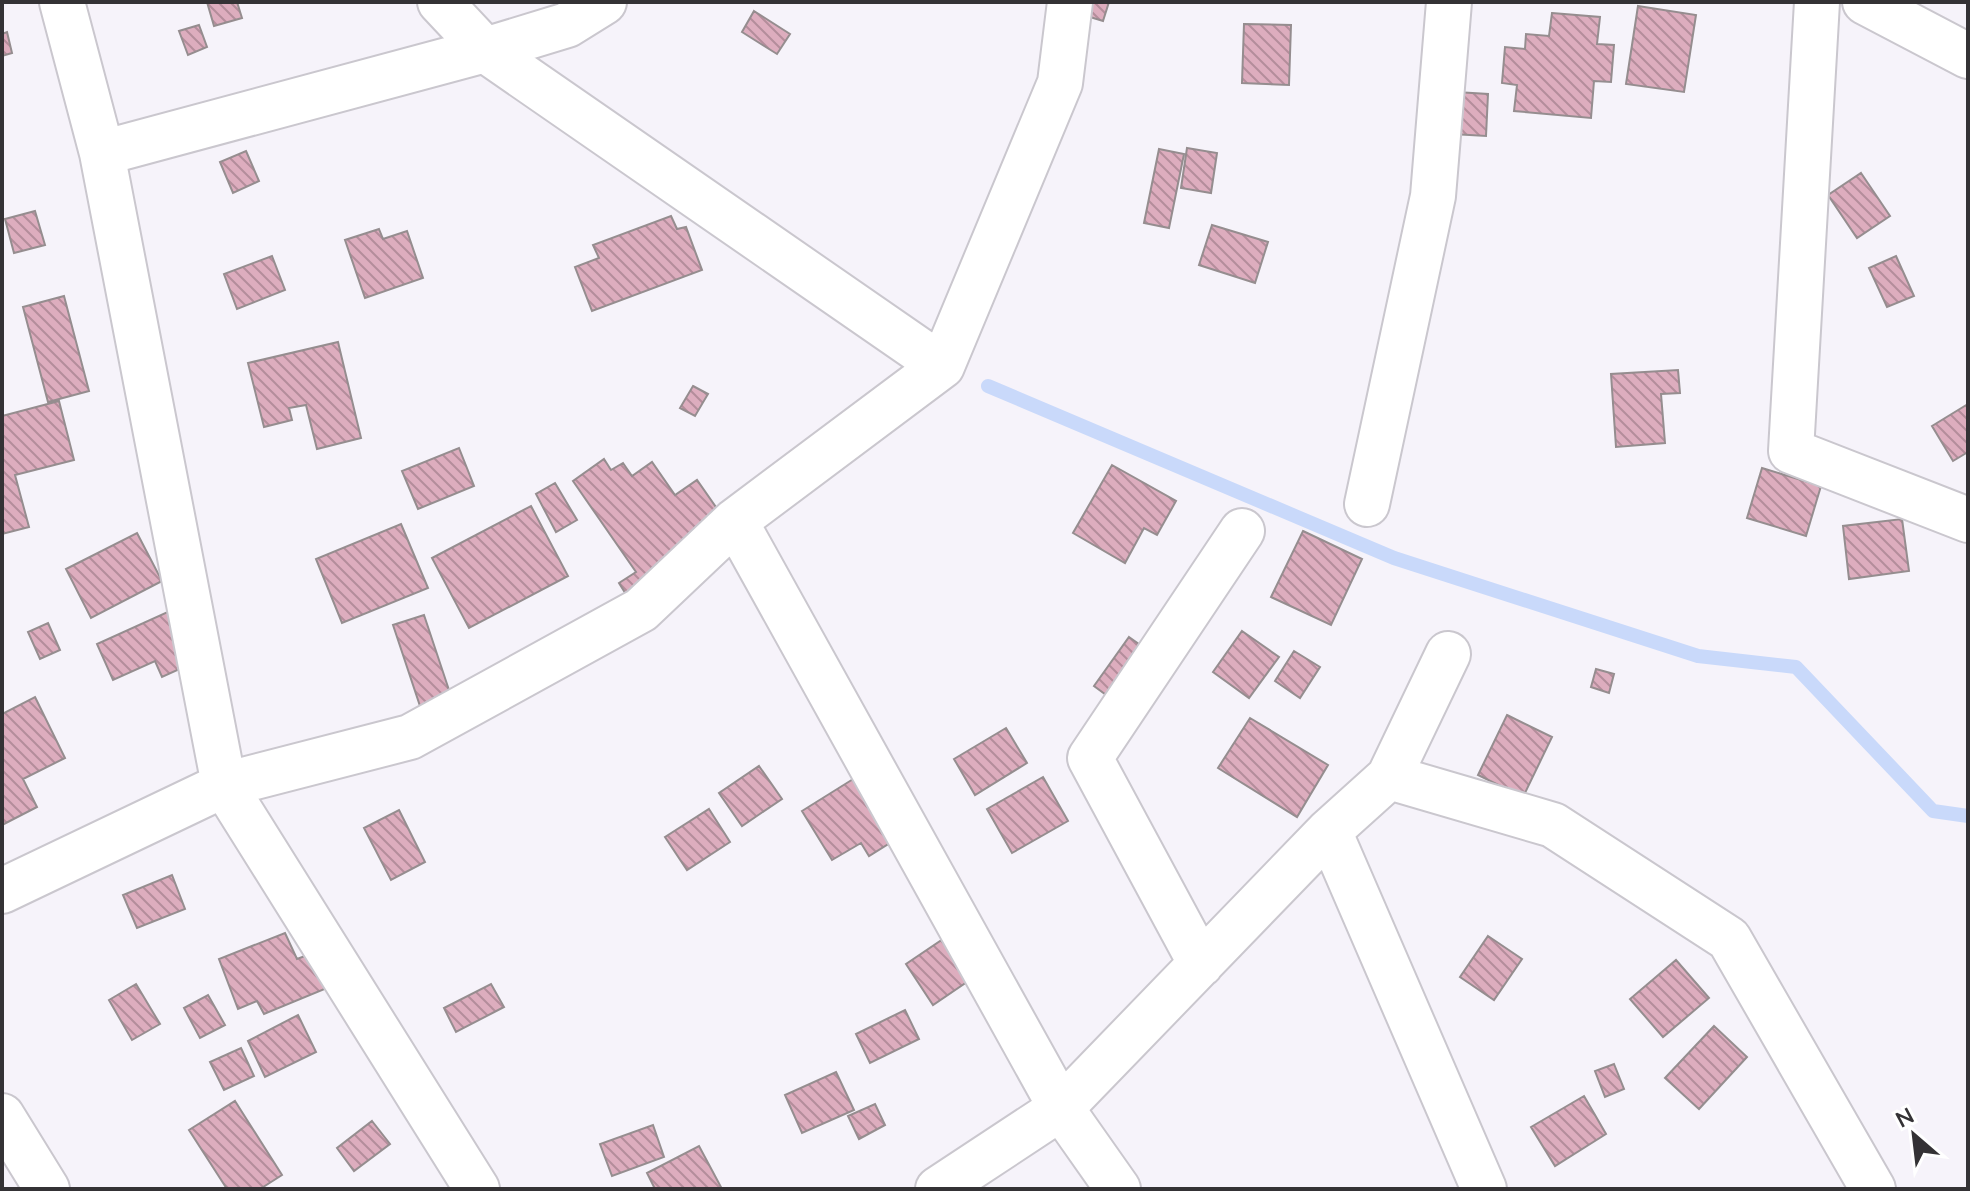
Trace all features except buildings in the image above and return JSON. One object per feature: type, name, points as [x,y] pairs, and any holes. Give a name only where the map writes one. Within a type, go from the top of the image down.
[{"type":"street","points":[[62,2],[102,153],[224,785],[477,1189]]},
{"type":"street","points":[[440,2],[485,50],[942,366]]},
{"type":"street","points":[[102,153],[485,50],[567,25],[604,2]]},
{"type":"street","points":[[2,891],[224,785],[410,737],[641,610],[735,521],[942,366],[1060,83],[1070,2]]},
{"type":"street","points":[[1367,504],[1433,196],[1449,2]]},
{"type":"street","points":[[1817,2],[1791,451],[1968,520]]},
{"type":"street","points":[[1865,2],[1968,56]]},
{"type":"street","points":[[735,521],[1061,1108],[1118,1189]]},
{"type":"street","points":[[1201,964],[1090,758],[1242,531]]},
{"type":"street","points":[[938,1189],[1061,1108],[1329,831],[1389,777],[1448,654]]},
{"type":"street","points":[[1389,777],[1553,825],[1729,939],[1873,1189]]},
{"type":"street","points":[[1329,831],[1484,1189]]},
{"type":"street","points":[[2,1116],[47,1189]]},
{"type":"waterway","points":[[988,386],[1394,558],[1698,656],[1796,667],[1933,811],[1968,816]]}]
